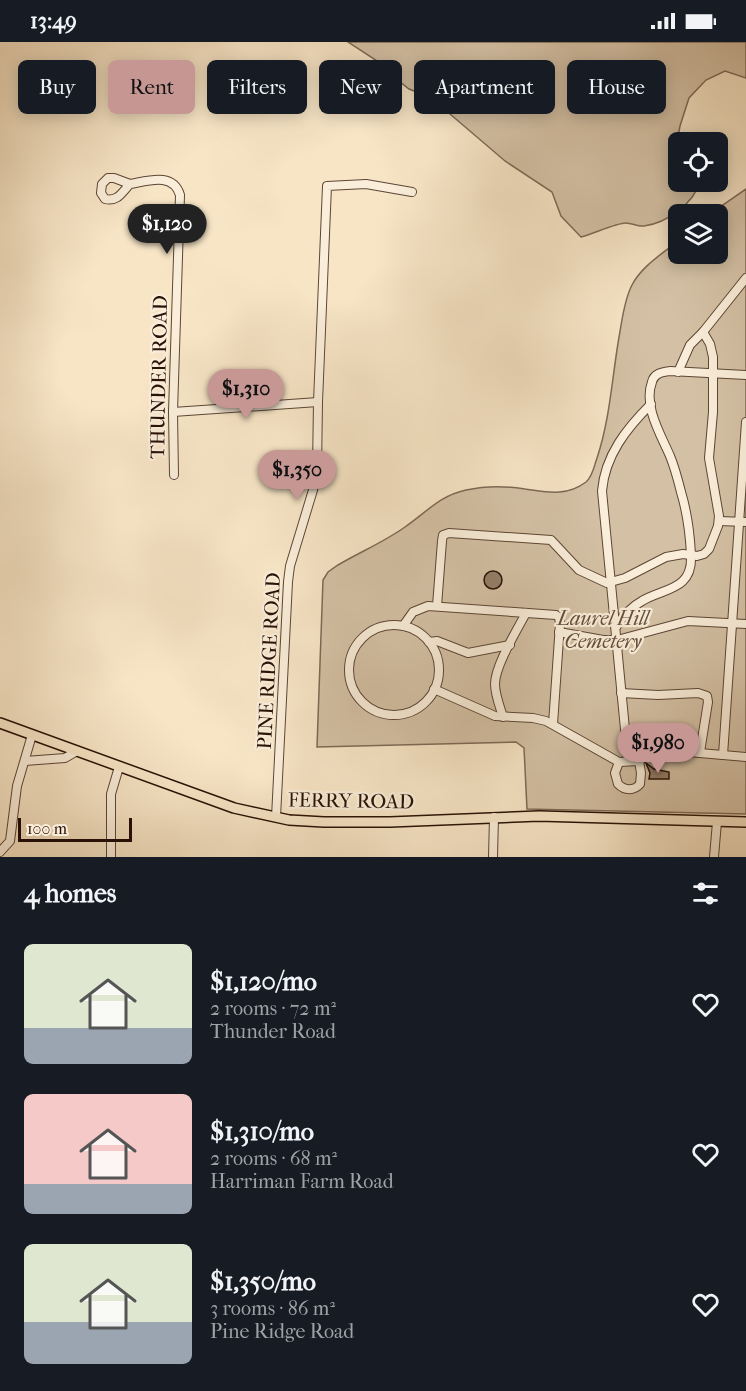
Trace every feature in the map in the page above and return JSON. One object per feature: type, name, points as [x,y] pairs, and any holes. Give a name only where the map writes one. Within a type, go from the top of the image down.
[{"type":"main road","name":"FERRY ROAD","points":[[0,723],[234,808],[276,818],[358,822],[575,816],[746,822]]},
{"type":"street","name":"THUNDER ROAD","points":[[129,184],[168,180],[176,184],[180,195],[173,412],[174,475]]},
{"type":"street","name":"PINE RIDGE ROAD","points":[[276,818],[288,582],[290,566],[311,500],[317,469],[327,186],[366,184],[412,192]]},
{"type":"street","points":[[678,372],[690,345],[746,278]]},
{"type":"street","points":[[437,606],[442,541],[443,535],[449,533],[548,539],[555,543],[579,570],[596,579],[612,583],[666,557],[698,556],[705,553],[712,542],[719,521],[710,463],[714,374],[712,348],[703,332]]},
{"type":"street","points":[[616,627],[626,614],[641,601],[680,585],[688,570],[691,555],[681,491],[671,459],[654,420],[651,383],[661,373],[746,375]]},
{"type":"street","points":[[173,412],[318,402]]},
{"type":"street","points":[[628,760],[602,495],[604,478],[617,444],[651,404]]},
{"type":"street","points":[[723,755],[732,623],[743,521],[746,422]]},
{"type":"street","points":[[719,521],[743,521]]},
{"type":"street","points":[[403,626],[417,609],[437,606],[556,615],[560,620],[554,724]]},
{"type":"street","points":[[503,717],[495,685],[499,668],[526,613]]},
{"type":"street","points":[[559,632],[603,640],[617,640],[678,622],[746,624]]},
{"type":"street","points":[[403,626],[420,633],[429,642],[438,663],[438,677],[430,697],[419,707],[406,713],[392,715],[378,712],[365,705],[353,687],[349,673],[351,659],[361,640],[378,628],[403,626]]},
{"type":"street","points":[[429,642],[436,641],[468,653],[510,645]]},
{"type":"street","points":[[434,689],[489,714],[539,719],[554,724],[579,741],[619,762],[639,761],[657,750],[746,757]]},
{"type":"street","points":[[621,693],[658,695],[698,693],[707,696],[700,752]]},
{"type":"street","points":[[0,852],[10,841],[18,786],[32,735]]},
{"type":"street","points":[[25,761],[65,758],[77,752]]},
{"type":"street","points":[[619,762],[615,773],[618,784],[627,789],[633,789],[640,784],[639,761]]},
{"type":"street","points":[[111,857],[111,794],[119,767]]},
{"type":"street","points":[[493,857],[494,817]]},
{"type":"street","points":[[714,857],[717,822]]},
{"type":"green space","points":[[348,42],[746,42],[746,78],[725,71],[706,80],[689,98],[679,132],[668,132],[668,192],[696,192],[686,204],[668,204],[668,218],[653,224],[642,226],[622,223],[581,237],[561,216],[552,192],[505,161],[450,114],[555,114],[555,60],[414,60],[414,91],[402,83],[402,60],[376,60]]},
{"type":"green space","name":"Laurel Hill Cemetery","points":[[746,189],[746,814],[527,809],[524,748],[516,742],[317,747],[323,580],[328,572],[397,532],[448,496],[473,489],[496,487],[564,492],[586,482],[593,471],[605,428],[622,317],[632,285],[647,266],[668,249],[668,264],[728,264],[728,204],[724,204]]},
{"type":"building","points":[[493,571],[499,574],[502,580],[499,586],[493,589],[487,586],[484,580],[487,574]]},
{"type":"building","points":[[646,763],[654,769],[669,772],[669,779],[649,779],[650,773]]}]
